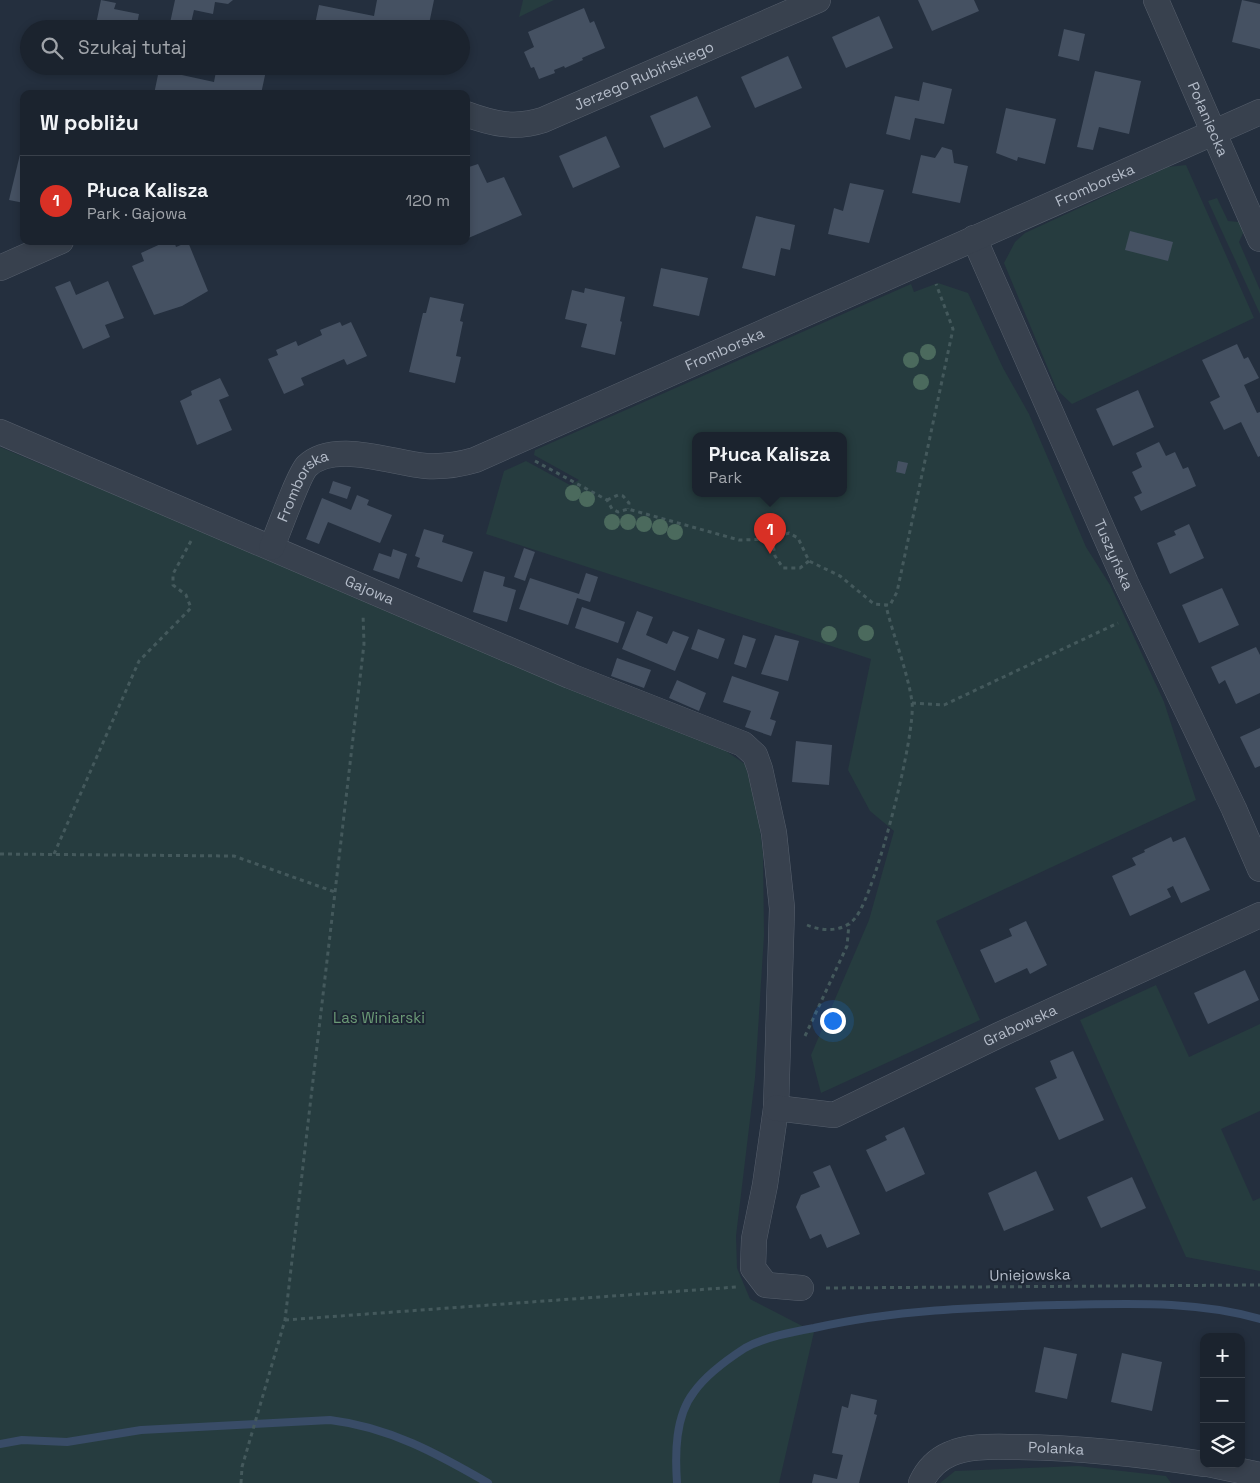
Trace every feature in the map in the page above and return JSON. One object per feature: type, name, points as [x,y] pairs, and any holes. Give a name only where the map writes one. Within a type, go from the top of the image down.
[{"type":"street","name":"Jerzego Rubińskiego","points":[[470,115],[499,125],[514,126],[536,123],[818,0]]},
{"type":"street","name":"Połaniecka","points":[[1156,0],[1260,239]]},
{"type":"street","name":"Fromborska","points":[[272,547],[306,467],[319,457],[341,453],[426,466],[455,466],[475,460],[1260,112]]},
{"type":"street","name":"Tuszyńska","points":[[974,238],[1140,613],[1234,809],[1260,869]]},
{"type":"street","points":[[0,268],[52,245]]},
{"type":"street","name":"Gajowa","points":[[0,432],[570,676],[743,744],[755,755],[760,769],[774,833],[782,908]]},
{"type":"street","points":[[782,908],[776,1108],[766,1185],[754,1239],[753,1268],[766,1285],[801,1288]]},
{"type":"street","name":"Grabowska","points":[[776,1108],[834,1115],[999,1035],[1260,915]]},
{"type":"street","name":"Polanka","points":[[921,1483],[927,1471],[951,1453],[994,1447],[1103,1450],[1200,1463]]},
{"type":"street","points":[[1206,1483],[1209,1468]]},
{"type":"street","points":[[1228,1468],[1260,1475]]},
{"type":"path","points":[[530,459],[607,500],[612,509],[618,512],[628,508],[739,540],[772,539],[789,533],[794,535],[803,546],[809,561],[840,576],[874,604],[886,606],[894,600],[897,592],[953,329],[936,284]]},
{"type":"path","points":[[607,500],[618,495],[623,496],[628,503],[628,508]]},
{"type":"path","points":[[54,854],[140,661],[190,608],[186,595],[173,584],[173,574],[194,535],[220,525]]},
{"type":"path","points":[[772,539],[775,556],[783,568],[800,568],[809,561]]},
{"type":"path","points":[[241,1483],[242,1467],[285,1320],[364,644],[363,586]]},
{"type":"path","points":[[782,908],[808,926],[817,929],[838,928],[849,924],[856,917],[864,900],[879,860],[904,768],[912,703],[886,606]]},
{"type":"path","points":[[912,703],[944,705],[1140,613]]},
{"type":"path","points":[[0,854],[234,856],[335,892]]},
{"type":"path","points":[[805,1037],[847,946],[849,924]]},
{"type":"path","points":[[285,1320],[766,1285]]},
{"type":"path","name":"Uniejowska","points":[[801,1288],[1260,1285]]},
{"type":"green space","points":[[523,0],[554,0],[519,17]]},
{"type":"green space","points":[[1186,165],[1254,318],[1072,404],[1057,390],[1004,263],[1015,242],[1025,233],[1168,167]]},
{"type":"green space","points":[[1217,198],[1228,221],[1239,222],[1244,231],[1239,242],[1260,290],[1260,314],[1208,201]]},
{"type":"green space","points":[[938,283],[968,293],[1003,368],[1029,414],[1086,547],[1110,585],[1164,702],[1196,800],[936,921],[980,1020],[821,1093],[811,1055],[869,920],[894,831],[870,811],[848,770],[871,659],[486,534],[504,471],[526,461],[570,485],[579,480],[534,455],[535,450],[911,284],[914,292]]},
{"type":"green space","name":"Las Winiarski","points":[[0,447],[720,747],[745,764],[757,807],[763,854],[764,935],[755,1078],[736,1236],[737,1268],[750,1299],[814,1332],[779,1483],[0,1483]]},
{"type":"green space","points":[[1156,985],[1189,1057],[1260,1024],[1260,1111],[1221,1129],[1253,1201],[1260,1198],[1260,1271],[1186,1257],[1080,1020]]},
{"type":"green space","points":[[1078,1466],[1166,1476],[1171,1483],[940,1483],[955,1471]]},
{"type":"building","points":[[101,0],[116,3],[114,9],[139,14],[138,20],[97,20]]},
{"type":"building","points":[[175,0],[233,0],[228,4],[215,2],[213,14],[194,10],[192,20],[171,20]]},
{"type":"building","points":[[377,0],[434,0],[430,20],[316,20],[319,5],[374,16]]},
{"type":"building","points":[[918,0],[974,0],[979,11],[932,31]]},
{"type":"building","points":[[1242,0],[1260,4],[1260,49],[1232,42]]},
{"type":"building","points":[[584,8],[590,23],[594,21],[605,48],[565,68],[564,66],[554,70],[555,73],[539,79],[534,67],[531,68],[524,52],[534,47],[528,32]]},
{"type":"building","points":[[879,16],[893,48],[846,68],[832,37]]},
{"type":"building","points":[[1064,29],[1085,34],[1079,61],[1058,56]]},
{"type":"building","points":[[788,56],[802,88],[755,108],[741,77]]},
{"type":"building","points":[[1095,71],[1141,81],[1129,134],[1099,127],[1093,150],[1077,147]]},
{"type":"building","points":[[158,75],[182,75],[214,82],[215,75],[265,75],[262,90],[155,90]]},
{"type":"building","points":[[923,82],[952,89],[944,124],[915,118],[910,140],[886,134],[895,96],[919,101]]},
{"type":"building","points":[[697,96],[711,127],[664,148],[650,116]]},
{"type":"building","points":[[1006,108],[1056,119],[1045,164],[1018,157],[1017,161],[996,153]]},
{"type":"building","points":[[606,136],[620,167],[573,188],[559,156]]},
{"type":"building","points":[[942,147],[952,150],[954,163],[968,166],[960,203],[912,193],[921,155],[935,158]]},
{"type":"building","points":[[20,155],[20,202],[9,200]]},
{"type":"building","points":[[478,164],[487,183],[504,177],[522,215],[470,237],[470,167]]},
{"type":"building","points":[[850,183],[884,190],[869,243],[828,234],[834,208],[843,211]]},
{"type":"building","points":[[756,216],[795,225],[790,250],[781,248],[775,276],[742,268]]},
{"type":"building","points":[[1130,231],[1173,242],[1168,261],[1125,250]]},
{"type":"building","points":[[158,245],[175,245],[176,247],[189,245],[208,291],[182,306],[154,315],[132,266],[144,261],[141,253]]},
{"type":"building","points":[[661,268],[708,278],[699,316],[653,306]]},
{"type":"building","points":[[70,281],[76,295],[108,281],[124,318],[105,325],[110,337],[83,349],[55,287]]},
{"type":"building","points":[[585,288],[625,297],[615,355],[581,347],[587,324],[565,319],[572,290],[584,293]]},
{"type":"building","points":[[430,297],[464,304],[460,321],[463,322],[456,356],[461,357],[455,383],[409,372],[423,313],[426,313]]},
{"type":"building","points":[[340,322],[342,326],[351,322],[367,356],[347,365],[344,359],[301,378],[304,385],[284,394],[268,359],[278,355],[276,350],[296,341],[298,346],[322,335],[320,330]]},
{"type":"building","points":[[1237,344],[1244,359],[1248,357],[1259,378],[1244,385],[1257,413],[1260,412],[1260,456],[1258,457],[1241,422],[1224,430],[1210,402],[1220,397],[1202,360]]},
{"type":"building","points":[[220,378],[229,396],[219,400],[232,430],[197,445],[180,401],[192,395],[191,391]]},
{"type":"building","points":[[1138,390],[1154,427],[1113,446],[1096,409]]},
{"type":"building","points":[[1159,442],[1166,456],[1175,452],[1183,469],[1188,467],[1196,486],[1141,511],[1134,497],[1142,493],[1132,472],[1142,467],[1136,453]]},
{"type":"building","points":[[898,461],[908,463],[905,474],[896,472]]},
{"type":"building","points":[[333,481],[351,487],[347,499],[329,493]]},
{"type":"building","points":[[357,495],[369,500],[367,505],[392,515],[380,543],[328,522],[319,544],[306,539],[322,498],[351,510]]},
{"type":"building","points":[[1189,524],[1204,558],[1170,574],[1157,543],[1176,535],[1174,531]]},
{"type":"building","points":[[424,529],[444,535],[442,542],[473,552],[462,582],[417,567],[420,558],[415,556]]},
{"type":"building","points":[[524,548],[535,552],[525,581],[514,577]]},
{"type":"building","points":[[393,549],[407,554],[399,579],[373,570],[379,553],[391,557]]},
{"type":"building","points":[[484,571],[505,577],[503,586],[516,590],[507,622],[473,612]]},
{"type":"building","points":[[586,573],[598,577],[590,602],[577,598],[568,625],[519,609],[530,578],[579,594]]},
{"type":"building","points":[[1222,588],[1239,625],[1199,643],[1182,605]]},
{"type":"building","points":[[582,607],[625,622],[618,643],[575,628]]},
{"type":"building","points":[[637,611],[653,617],[646,635],[667,644],[673,631],[689,637],[675,671],[622,649]]},
{"type":"building","points":[[698,629],[725,639],[718,659],[691,649]]},
{"type":"building","points":[[743,635],[756,639],[746,668],[734,664]]},
{"type":"building","points":[[775,635],[799,641],[788,681],[761,674]]},
{"type":"building","points":[[1256,647],[1260,655],[1260,693],[1236,704],[1225,680],[1219,684],[1211,667]]},
{"type":"building","points":[[617,658],[651,670],[644,688],[611,676]]},
{"type":"building","points":[[732,676],[779,692],[770,719],[776,721],[771,736],[745,727],[751,711],[723,702]]},
{"type":"building","points":[[677,680],[706,693],[699,711],[669,698]]},
{"type":"building","points":[[1260,728],[1260,766],[1255,768],[1240,737]]},
{"type":"building","points":[[796,741],[832,745],[829,785],[792,782]]},
{"type":"building","points":[[1171,837],[1173,842],[1185,837],[1210,890],[1181,903],[1173,886],[1167,889],[1171,897],[1130,916],[1112,876],[1136,865],[1132,858]]},
{"type":"building","points":[[1026,921],[1047,965],[1030,974],[1027,968],[995,983],[980,950],[1012,936],[1009,929]]},
{"type":"building","points":[[1245,970],[1259,1000],[1208,1024],[1194,993]]},
{"type":"building","points":[[1073,1051],[1104,1120],[1059,1140],[1035,1088],[1057,1078],[1050,1061]]},
{"type":"building","points":[[904,1127],[925,1174],[886,1192],[866,1150],[887,1140],[885,1136]]},
{"type":"building","points":[[830,1165],[860,1234],[827,1248],[821,1234],[810,1239],[796,1207],[801,1195],[820,1187],[813,1172]]},
{"type":"building","points":[[1036,1171],[1054,1210],[1004,1231],[988,1193]]},
{"type":"building","points":[[1132,1177],[1146,1208],[1101,1228],[1087,1197]]},
{"type":"building","points":[[1044,1347],[1077,1354],[1067,1399],[1035,1392]]},
{"type":"building","points":[[1122,1353],[1162,1362],[1152,1411],[1111,1402]]},
{"type":"building","points":[[851,1394],[877,1400],[874,1414],[877,1415],[859,1483],[812,1483],[814,1474],[837,1479],[843,1455],[832,1453],[842,1406],[848,1408]]},
{"type":"waterway","points":[[677,1483],[676,1448],[680,1424],[683,1412],[694,1392],[711,1374],[738,1352],[753,1344],[779,1335],[874,1317],[966,1308],[1109,1304],[1160,1305],[1210,1309],[1260,1319]]},
{"type":"waterway","points":[[0,1444],[22,1440],[67,1442],[141,1430],[330,1420],[393,1435],[432,1452],[488,1483]]},
{"type":"place","name":"Płuca Kalisza","points":[[770,554]]}]
